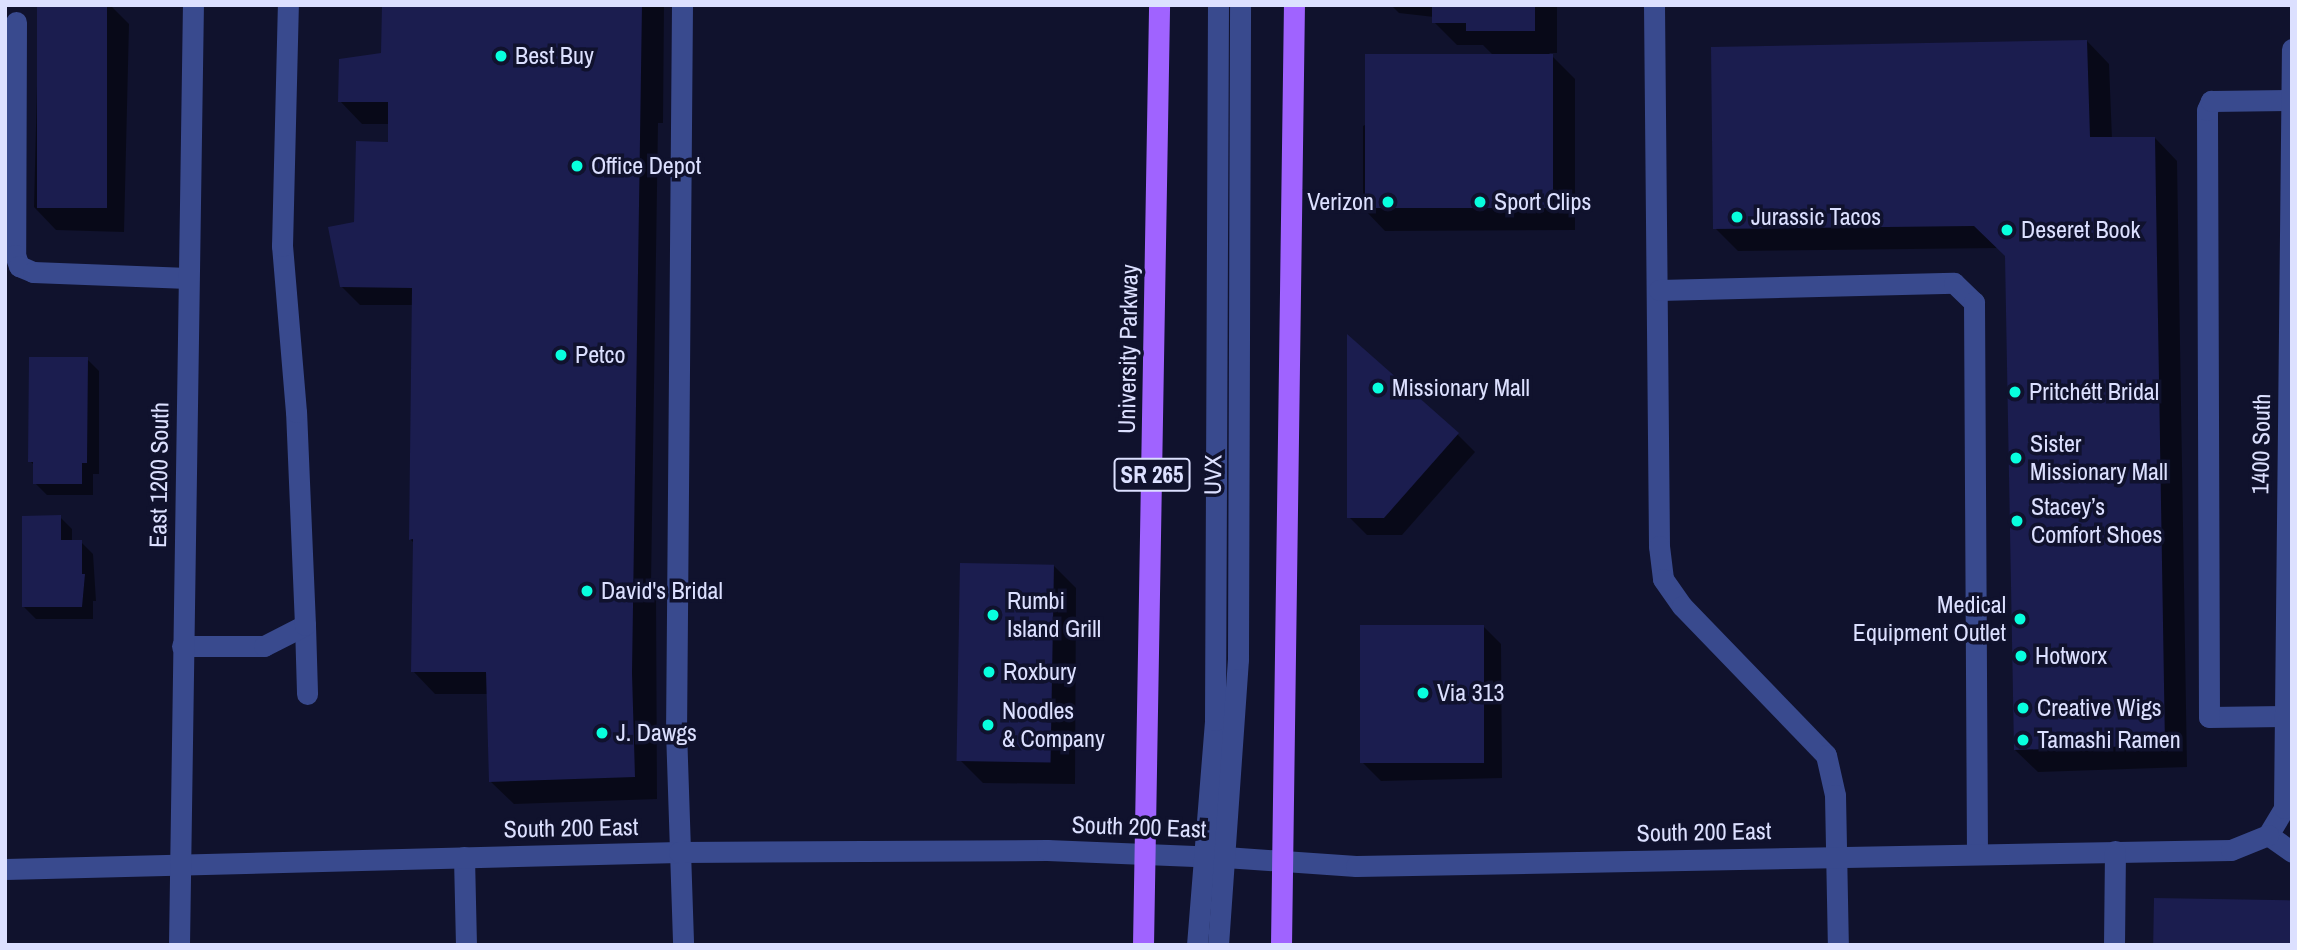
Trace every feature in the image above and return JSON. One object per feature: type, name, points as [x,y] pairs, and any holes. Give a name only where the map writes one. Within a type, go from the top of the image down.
[{"type":"main road","name":"University Parkway","points":[[1143,945],[1159,5]]},
{"type":"main road","points":[[1281,945],[1294,5]]},
{"type":"street","name":"East 1200 South","points":[[178,945],[193,5]]},
{"type":"street","points":[[288,5],[282,246],[296,412],[307,694]]},
{"type":"street","points":[[682,5],[676,730],[683,945]]},
{"type":"street","points":[[1197,945],[1216,856],[1218,5]]},
{"type":"street","name":"UVX","points":[[1218,945],[1216,856],[1238,659],[1240,5]]},
{"type":"street","points":[[1654,5],[1659,546],[1663,579],[1682,606],[1826,755],[1835,786],[1838,945]]},
{"type":"street","points":[[16,22],[15,255],[19,266],[33,272],[188,278]]},
{"type":"street","name":"1400 South","points":[[2268,835],[2284,808],[2288,761],[2284,716],[2292,49]]},
{"type":"street","points":[[2284,716],[2209,717],[2207,110],[2211,101],[2291,100]]},
{"type":"street","points":[[1658,290],[1954,283],[1974,302],[1977,852]]},
{"type":"street","points":[[183,646],[264,646],[305,625]]},
{"type":"street","points":[[2268,835],[2292,852]]},
{"type":"street","name":"South 200 East","points":[[5,869],[679,852],[1047,850],[1216,856],[1356,866],[1977,852],[2231,850],[2268,835]]},
{"type":"street","points":[[2114,945],[2115,851]]},
{"type":"street","points":[[464,857],[466,945]]},
{"type":"building","points":[[37,5],[107,5],[107,208],[37,208]]},
{"type":"building","points":[[382,5],[642,5],[632,673],[635,777],[489,782],[486,672],[411,672],[413,539],[409,540],[412,288],[340,287],[328,227],[354,222],[356,141],[388,142],[388,102],[338,102],[339,59],[381,53]]},
{"type":"building","points":[[1432,5],[1535,5],[1535,31],[1466,31],[1466,23],[1432,23]]},
{"type":"building","points":[[2087,40],[2090,137],[2155,137],[2165,745],[2014,750],[2005,256],[1974,226],[1713,229],[1711,47]]},
{"type":"building","points":[[1365,54],[1553,54],[1553,208],[1365,208]]},
{"type":"building","name":"Missionary Mall","points":[[1347,334],[1459,433],[1384,518],[1347,518]]},
{"type":"building","points":[[29,357],[88,357],[87,463],[82,463],[82,484],[33,484],[33,462],[28,462]]},
{"type":"building","points":[[61,515],[61,540],[82,540],[82,574],[85,574],[82,607],[22,607],[22,516]]},
{"type":"building","points":[[960,563],[1054,565],[1051,763],[957,761]]},
{"type":"building","name":"Via 313","points":[[1360,625],[1484,625],[1484,763],[1360,763]]},
{"type":"building","points":[[2154,898],[2292,900],[2291,945],[2153,945]]},
{"type":"place","name":"Best Buy","points":[[501,56]]},
{"type":"place","name":"Office Depot","points":[[577,166]]},
{"type":"place","name":"Verizon","points":[[1388,202]]},
{"type":"place","name":"Sport Clips","points":[[1480,202]]},
{"type":"place","name":"Jurassic Tacos","points":[[1737,217]]},
{"type":"place","name":"Deseret Book","points":[[2007,230]]},
{"type":"place","name":"Petco","points":[[561,355]]},
{"type":"place","name":"Missionary Mall","points":[[1378,388]]},
{"type":"place","name":"Pritchétt Bridal","points":[[2015,392]]},
{"type":"place","name":"Sister Missionary Mall","points":[[2016,458]]},
{"type":"place","name":"Stacey’s Comfort Shoes","points":[[2017,521]]},
{"type":"place","name":"David's Bridal","points":[[587,591]]},
{"type":"place","name":"Rumbi Island Grill","points":[[993,615]]},
{"type":"place","name":"Medical Equipment Outlet","points":[[2020,619]]},
{"type":"place","name":"Hotworx","points":[[2021,656]]},
{"type":"place","name":"Roxbury","points":[[989,672]]},
{"type":"place","name":"Via 313","points":[[1423,693]]},
{"type":"place","name":"Creative Wigs","points":[[2023,708]]},
{"type":"place","name":"Noodles & Company","points":[[988,725]]},
{"type":"place","name":"J. Dawgs","points":[[602,733]]},
{"type":"place","name":"Tamashi Ramen","points":[[2023,740]]}]
